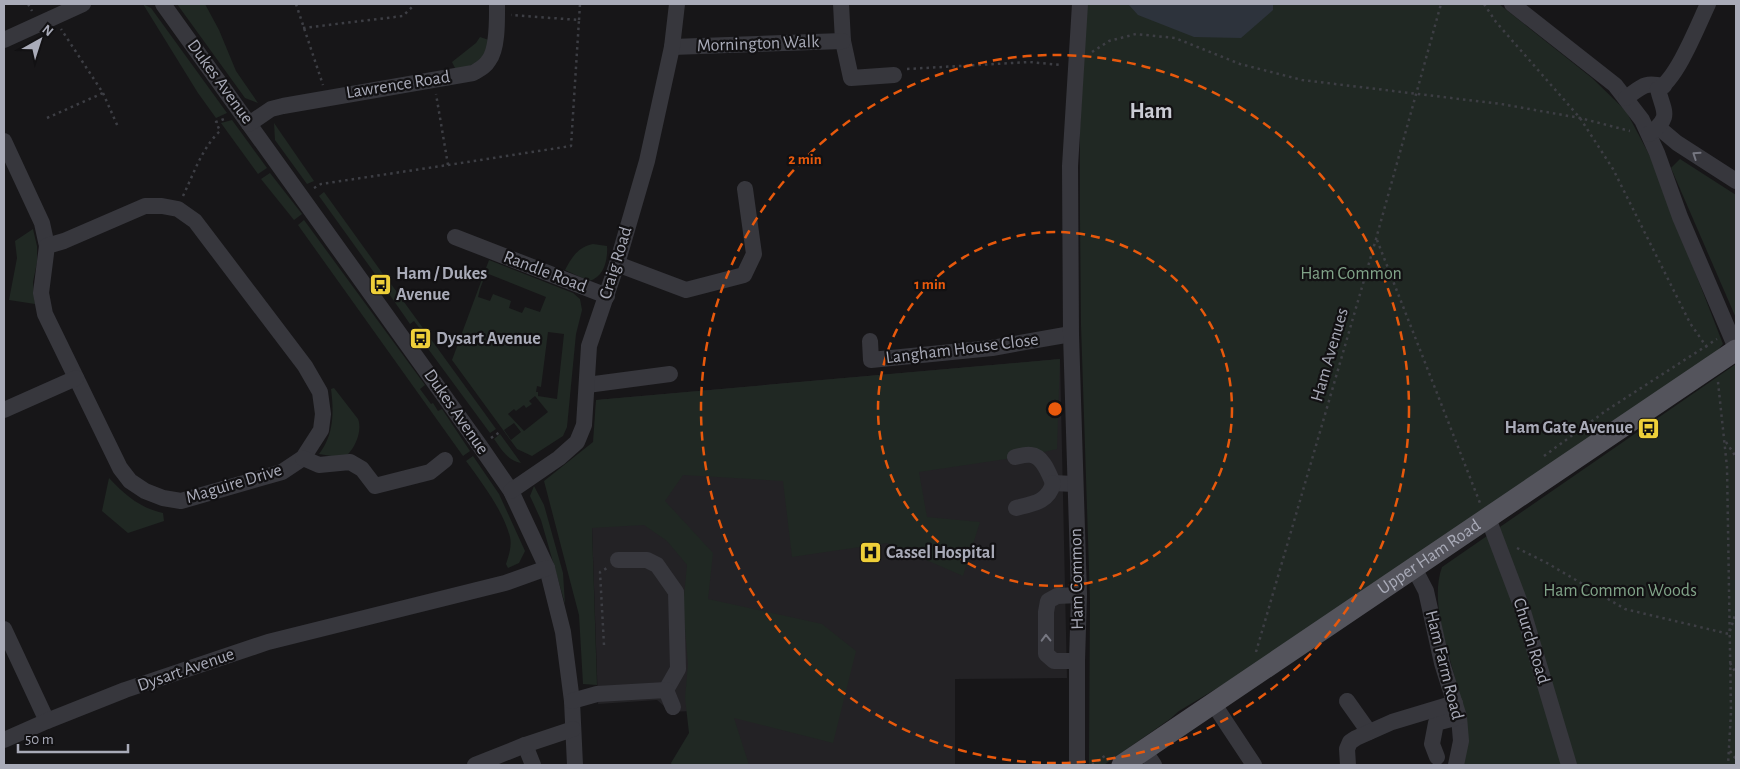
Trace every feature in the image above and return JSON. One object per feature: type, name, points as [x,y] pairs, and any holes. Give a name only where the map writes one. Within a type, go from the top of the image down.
[{"type":"main road","name":"Upper Ham Road","points":[[1122,765],[1149,758],[1213,703],[1414,568],[1716,370],[1736,349]]},
{"type":"street","points":[[4,40],[83,4]]},
{"type":"street","name":"Dukes Avenue","points":[[164,4],[302,195],[511,491],[547,568],[563,632],[572,701],[574,765]]},
{"type":"street","name":"Craig Road","points":[[511,491],[558,458],[577,442],[584,425],[589,346],[607,296],[647,161],[672,47],[677,4]]},
{"type":"street","points":[[841,4],[843,41],[851,78],[894,75]]},
{"type":"street","name":"Ham Common","points":[[1077,765],[1079,595],[1070,334],[1070,166],[1080,4]]},
{"type":"street","points":[[1512,4],[1615,85],[1642,120],[1654,130],[1736,182]]},
{"type":"street","points":[[1654,130],[1665,115],[1665,108],[1658,89],[1664,86],[1679,65],[1708,4]]},
{"type":"street","name":"Lawrence Road","points":[[245,118],[271,109],[328,97],[473,73],[483,68],[491,59],[495,45],[497,9]]},
{"type":"street","name":"Mornington Walk","points":[[672,47],[843,41]]},
{"type":"street","points":[[1626,98],[1644,85],[1664,86]]},
{"type":"street","points":[[1654,130],[1680,217],[1736,349]]},
{"type":"street","name":"Maguire Drive","points":[[4,140],[42,223],[47,246],[41,292],[45,314],[120,468],[130,481],[145,491],[163,498],[181,501],[282,472],[303,458],[321,430],[323,414],[320,392],[305,366],[195,221],[178,209]]},
{"type":"street","points":[[617,264],[686,290],[744,275],[754,254],[745,189]]},
{"type":"street","points":[[47,246],[64,242],[145,206],[162,206],[178,209]]},
{"type":"street","name":"Randle Road","points":[[455,237],[607,296]]},
{"type":"street","name":"Langham House Close","points":[[870,342],[871,360],[992,348],[1070,334]]},
{"type":"street","points":[[586,385],[670,374]]},
{"type":"street","points":[[4,410],[76,378]]},
{"type":"street","points":[[1015,457],[1030,454],[1036,456],[1046,467],[1052,483],[1052,489],[1044,499],[1037,503],[1016,508]]},
{"type":"street","points":[[303,458],[319,465],[350,462],[362,469],[375,486],[430,472],[445,460]]},
{"type":"street","points":[[1052,483],[1074,484]]},
{"type":"street","name":"Church Road","points":[[1488,520],[1522,608],[1569,765]]},
{"type":"street","points":[[618,560],[647,560],[652,562],[657,565],[676,592],[678,669],[666,690]]},
{"type":"street","name":"Dysart Avenue","points":[[4,740],[125,690],[268,642],[505,583],[547,568]]},
{"type":"street","name":"Ham Farm Road","points":[[1414,568],[1424,584],[1442,663],[1457,710],[1461,741],[1456,765]]},
{"type":"street","points":[[1077,661],[1054,661],[1046,654],[1046,612],[1048,601],[1057,596],[1079,595]]},
{"type":"street","points":[[4,630],[47,721]]},
{"type":"street","points":[[572,701],[597,694],[666,690]]},
{"type":"street","points":[[666,690],[673,708]]},
{"type":"street","points":[[1347,701],[1369,732]]},
{"type":"street","points":[[1213,703],[1254,765]]},
{"type":"street","points":[[1348,765],[1347,749],[1350,742],[1369,732],[1392,722],[1457,710]]},
{"type":"street","points":[[1438,757],[1432,744],[1436,723],[1457,710]]},
{"type":"street","points":[[475,765],[525,745],[573,729]]},
{"type":"street","points":[[525,745],[533,765]]},
{"type":"path","points":[[296,4],[328,97]]},
{"type":"path","points":[[303,28],[403,16],[414,4]]},
{"type":"path","points":[[302,195],[321,184],[571,146],[580,4]]},
{"type":"path","name":"Ham Avenues","points":[[1255,654],[1376,239],[1441,4]]},
{"type":"path","points":[[1484,4],[1496,22],[1580,118],[1613,169],[1690,323],[1706,346],[1716,370],[1728,467],[1731,712],[1728,765]]},
{"type":"path","points":[[497,9],[579,20]]},
{"type":"path","points":[[53,18],[103,93],[118,127]]},
{"type":"path","points":[[894,75],[898,70],[1029,62],[1076,68],[1088,55],[1108,41],[1136,34],[1175,38],[1240,64],[1302,80],[1501,104],[1580,118],[1638,133],[1654,130]]},
{"type":"path","points":[[434,80],[448,165]]},
{"type":"path","points":[[47,118],[103,93]]},
{"type":"path","points":[[178,209],[206,148],[211,139],[220,130],[216,122],[245,118]]},
{"type":"path","points":[[1376,239],[1488,520],[1548,564],[1625,609],[1729,634]]},
{"type":"path","points":[[1716,370],[1725,440],[1736,457]]},
{"type":"path","points":[[604,645],[600,572],[618,560]]},
{"type":"path","points":[[1729,634],[1736,612]]},
{"type":"path","points":[[1730,662],[1736,674]]},
{"type":"path","points":[[1729,750],[1736,760]]},
{"type":"shaded area","points":[[1128,4],[1273,4],[1273,10],[1241,38],[1194,37],[1138,15]]},
{"type":"shaded area","name":"Cassel Hospital","points":[[1060,359],[1067,678],[955,679],[955,765],[699,765],[691,711],[671,712],[657,700],[598,704],[592,527],[596,400]]},
{"type":"green space","points":[[143,4],[151,8],[227,113],[216,118],[198,93]]},
{"type":"green space","points":[[177,4],[205,4],[219,30],[236,71],[258,103],[245,98]]},
{"type":"green space","name":"Ham Common","points":[[1087,4],[1499,4],[1592,78],[1626,111],[1651,158],[1723,344],[1717,351],[1296,641],[1179,711],[1104,765],[1089,765],[1090,600],[1081,325],[1080,220],[1080,126]]},
{"type":"green space","points":[[480,37],[489,40],[485,53],[474,64],[456,70],[452,62],[476,43]]},
{"type":"green space","points":[[232,120],[267,168],[258,174],[221,123]]},
{"type":"green space","points":[[274,123],[314,181],[307,184],[275,140]]},
{"type":"green space","points":[[1680,159],[1736,195],[1736,318],[1671,168]]},
{"type":"green space","points":[[270,173],[302,214],[294,220],[261,179]]},
{"type":"green space","points":[[324,192],[388,281],[383,285],[319,196]]},
{"type":"green space","points":[[304,220],[425,385],[420,389],[438,411],[442,409],[470,451],[463,456],[298,225]]},
{"type":"green space","points":[[33,229],[37,246],[37,262],[33,282],[35,304],[9,300],[17,258],[15,241]]},
{"type":"green space","points":[[593,244],[607,246],[606,262],[598,276],[589,281],[565,270],[576,253]]},
{"type":"green space","points":[[489,260],[573,293],[580,299],[582,310],[576,334],[567,427],[563,436],[532,456],[517,449],[452,360]],"holes":[[[486,273],[546,297],[540,312],[525,307],[522,313],[509,308],[511,301],[493,294],[490,301],[478,297]],[[548,332],[564,334],[557,399],[538,396],[538,392],[536,392],[537,386],[541,387]],[[535,396],[548,412],[524,431],[508,414],[524,405],[526,408],[532,404],[529,401]],[[514,423],[521,432],[511,440],[504,430]]]},
{"type":"green space","points":[[391,284],[496,429],[490,433],[426,346],[430,342],[414,321],[410,324],[385,288]]},
{"type":"green space","points":[[1060,359],[1057,449],[1027,456],[919,472],[927,517],[980,522],[963,576],[887,543],[792,557],[783,481],[683,475],[665,501],[713,553],[708,599],[822,624],[856,651],[833,743],[734,718],[749,765],[672,765],[671,763],[689,733],[685,698],[688,664],[683,606],[687,565],[667,541],[644,525],[592,528],[597,685],[583,684],[579,615],[544,481],[593,442],[596,400]]},
{"type":"green space","name":"Ham Common Woods","points":[[1736,364],[1736,765],[1463,765],[1460,700],[1443,633],[1438,599],[1438,582],[1442,567]]},
{"type":"green space","points":[[334,388],[358,419],[359,424],[354,446],[343,458],[319,454],[328,439],[332,423],[331,389]]},
{"type":"green space","points":[[500,434],[521,463],[508,457],[494,439]]},
{"type":"green space","points":[[473,456],[499,494],[525,551],[519,563],[508,568],[506,564],[511,540],[507,527],[497,507],[466,461]]},
{"type":"green space","points":[[109,478],[133,500],[147,508],[163,513],[164,521],[128,533],[102,511]]},
{"type":"green space","points":[[534,486],[544,505],[563,573],[565,604],[541,520],[530,496]]},
{"type":"place","name":"Ham / Dukes Avenue","points":[[380,284]]},
{"type":"place","name":"Dysart Avenue","points":[[420,339]]},
{"type":"place","name":"Ham Gate Avenue","points":[[1649,428]]},
{"type":"place","name":"Cassel Hospital","points":[[870,553]]},
{"type":"district","name":"Ham","points":[[1151,111]]}]
